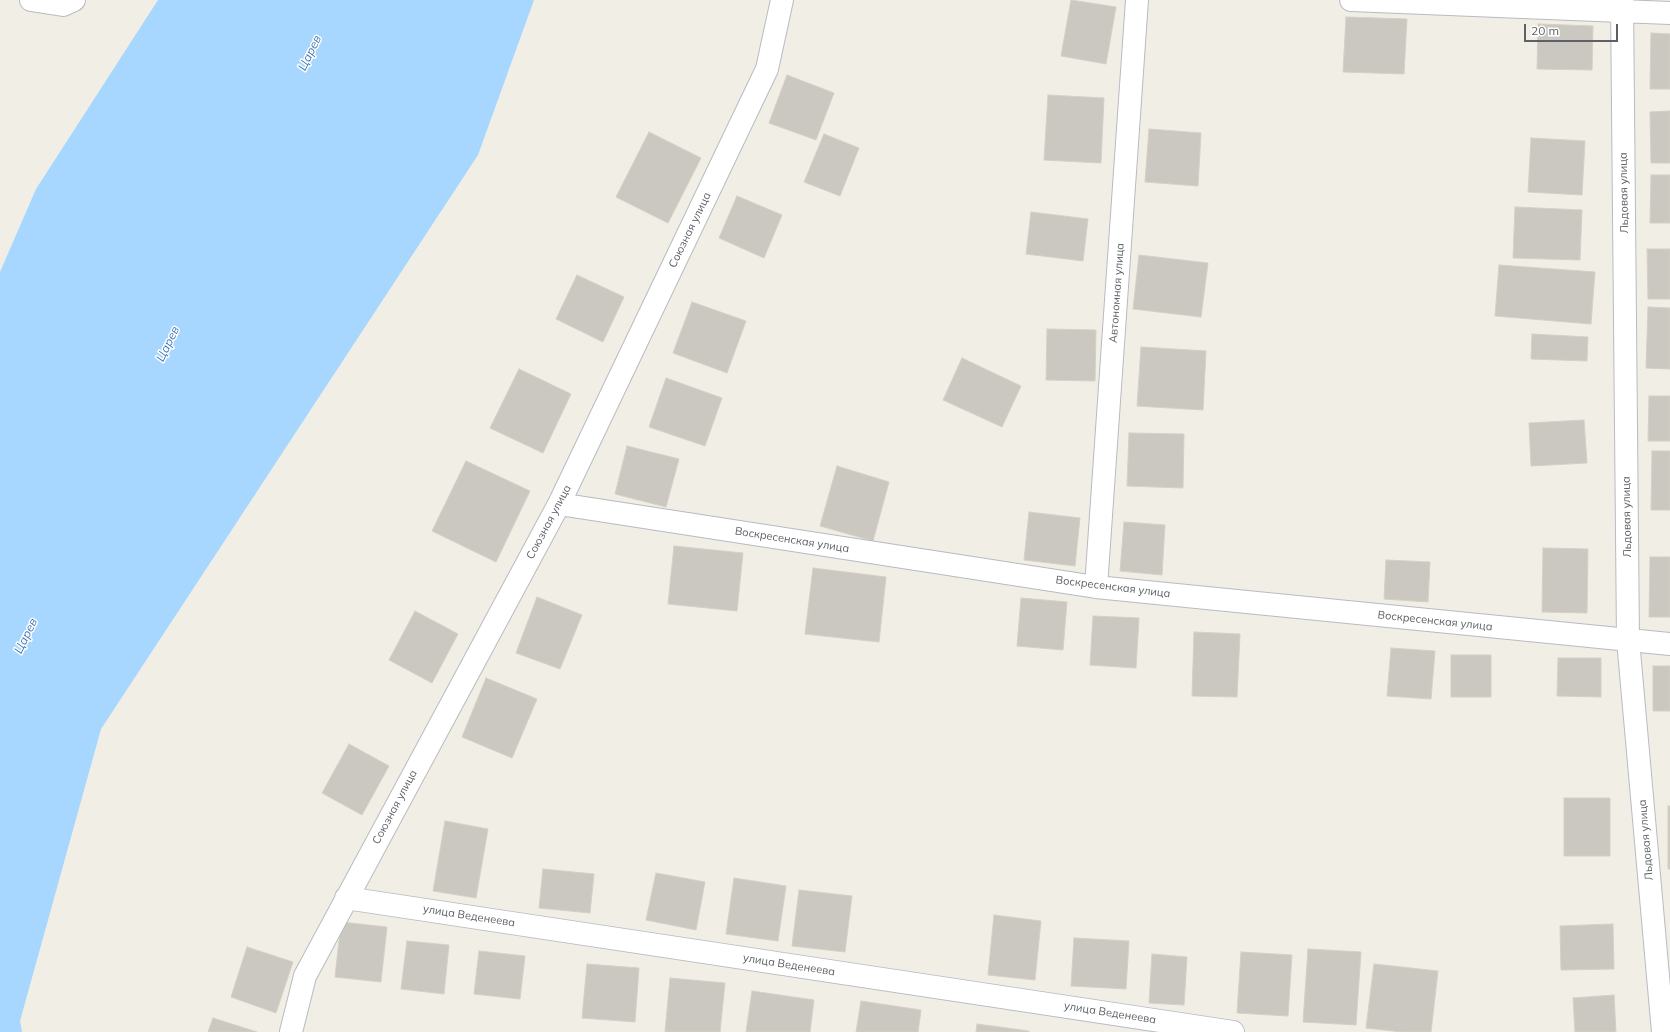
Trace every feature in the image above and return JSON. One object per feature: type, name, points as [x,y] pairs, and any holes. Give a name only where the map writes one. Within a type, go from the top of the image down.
[{"type":"street","points":[[31,0],[63,4],[74,0]]},
{"type":"street","name":"Союзная улица","points":[[291,1032],[305,976],[559,504],[767,69],[782,0]]},
{"type":"street","name":"Автономная улица","points":[[1096,587],[1137,0]]},
{"type":"street","points":[[1351,0],[1622,6],[1670,12]]},
{"type":"street","name":"Льдовая улица","points":[[1622,6],[1628,640],[1661,911],[1663,1032]]},
{"type":"street","name":"Воскресенская улица","points":[[559,504],[1096,587],[1670,644]]},
{"type":"street","name":"улица Веденеева","points":[[346,898],[1233,1032]]},
{"type":"water","name":"Царев","points":[[158,0],[534,0],[478,155],[101,729],[20,1021],[22,1032],[0,1032],[0,272],[36,189]]},
{"type":"building","points":[[1071,0],[1116,7],[1106,64],[1061,56]]},
{"type":"building","points":[[1346,17],[1407,19],[1404,74],[1343,72]]},
{"type":"building","points":[[1538,24],[1593,26],[1592,70],[1537,69]]},
{"type":"building","points":[[1651,33],[1670,34],[1670,89],[1650,89]]},
{"type":"building","points":[[787,75],[834,93],[816,140],[769,123]]},
{"type":"building","points":[[1048,95],[1104,98],[1101,163],[1044,160]]},
{"type":"building","points":[[1670,111],[1670,163],[1651,163],[1650,112]]},
{"type":"building","points":[[1149,129],[1201,133],[1198,186],[1145,182]]},
{"type":"building","points":[[649,132],[701,158],[668,223],[616,197]]},
{"type":"building","points":[[824,134],[859,148],[840,196],[804,182]]},
{"type":"building","points":[[1531,138],[1585,141],[1582,195],[1528,192]]},
{"type":"building","points":[[1651,175],[1670,175],[1670,223],[1650,223]]},
{"type":"building","points":[[737,196],[782,215],[764,258],[719,238]]},
{"type":"building","points":[[1515,207],[1582,210],[1580,260],[1513,258]]},
{"type":"building","points":[[1031,212],[1088,219],[1083,261],[1026,254]]},
{"type":"building","points":[[1647,249],[1670,249],[1670,299],[1648,299]]},
{"type":"building","points":[[1139,255],[1208,263],[1201,317],[1133,309]]},
{"type":"building","points":[[1499,265],[1595,272],[1591,324],[1495,316]]},
{"type":"building","points":[[577,275],[624,297],[603,342],[556,319]]},
{"type":"building","points":[[692,302],[746,321],[727,373],[673,353]]},
{"type":"building","points":[[1648,307],[1670,308],[1670,369],[1646,368]]},
{"type":"building","points":[[1047,329],[1096,330],[1095,381],[1046,380]]},
{"type":"building","points":[[1532,334],[1588,337],[1587,361],[1531,359]]},
{"type":"building","points":[[1141,347],[1206,351],[1203,410],[1137,406]]},
{"type":"building","points":[[962,358],[1021,386],[1002,427],[943,400]]},
{"type":"building","points":[[519,369],[571,394],[543,453],[490,428]]},
{"type":"building","points":[[666,378],[722,398],[705,446],[649,427]]},
{"type":"building","points":[[1649,396],[1670,396],[1670,441],[1648,441]]},
{"type":"building","points":[[1584,420],[1587,463],[1531,466],[1529,423]]},
{"type":"building","points":[[1129,433],[1184,434],[1183,488],[1127,486]]},
{"type":"building","points":[[627,446],[679,459],[666,507],[615,494]]},
{"type":"building","points":[[1652,451],[1670,451],[1670,510],[1651,510]]},
{"type":"building","points":[[466,461],[530,491],[496,562],[432,531]]},
{"type":"building","points":[[837,466],[889,482],[873,541],[820,526]]},
{"type":"building","points":[[1029,512],[1080,518],[1075,566],[1024,560]]},
{"type":"building","points":[[1124,522],[1165,525],[1162,575],[1120,571]]},
{"type":"building","points":[[674,546],[743,553],[737,611],[668,604]]},
{"type":"building","points":[[1543,548],[1588,549],[1587,613],[1542,612]]},
{"type":"building","points":[[1650,557],[1670,557],[1670,617],[1649,617]]},
{"type":"building","points":[[1386,560],[1430,562],[1428,602],[1384,599]]},
{"type":"building","points":[[813,568],[886,577],[879,642],[805,634]]},
{"type":"building","points":[[537,597],[582,615],[560,669],[516,653]]},
{"type":"building","points":[[1021,598],[1067,602],[1063,650],[1017,646]]},
{"type":"building","points":[[415,611],[458,634],[432,683],[389,660]]},
{"type":"building","points":[[1093,616],[1139,618],[1136,668],[1090,665]]},
{"type":"building","points":[[1194,632],[1240,634],[1237,697],[1192,696]]},
{"type":"building","points":[[1391,648],[1435,651],[1431,699],[1387,696]]},
{"type":"building","points":[[1451,655],[1491,655],[1491,697],[1451,697]]},
{"type":"building","points":[[1558,658],[1601,658],[1601,697],[1557,696]]},
{"type":"building","points":[[1653,666],[1670,666],[1670,711],[1653,711]]},
{"type":"building","points":[[486,678],[537,699],[512,758],[462,737]]},
{"type":"building","points":[[349,744],[389,766],[362,815],[322,793]]},
{"type":"building","points":[[1564,798],[1610,798],[1610,856],[1564,856]]},
{"type":"building","points":[[1668,806],[1670,806],[1670,869],[1668,869]]},
{"type":"building","points":[[445,821],[488,829],[476,898],[433,891]]},
{"type":"building","points":[[543,869],[594,874],[590,913],[539,908]]},
{"type":"building","points":[[656,873],[705,882],[696,930],[646,920]]},
{"type":"building","points":[[734,878],[786,886],[778,941],[726,934]]},
{"type":"building","points":[[799,890],[852,896],[845,952],[792,946]]},
{"type":"building","points":[[994,915],[1041,921],[1035,980],[988,975]]},
{"type":"building","points":[[341,922],[387,927],[381,982],[335,977]]},
{"type":"building","points":[[1613,924],[1614,969],[1561,970],[1560,926]]},
{"type":"building","points":[[1074,938],[1129,941],[1126,989],[1071,986]]},
{"type":"building","points":[[407,941],[449,945],[444,994],[401,989]]},
{"type":"building","points":[[247,947],[293,962],[276,1013],[231,997]]},
{"type":"building","points":[[1308,949],[1361,952],[1356,1025],[1303,1022]]},
{"type":"building","points":[[479,951],[525,956],[520,999],[474,994]]},
{"type":"building","points":[[1241,952],[1292,955],[1288,1016],[1237,1013]]},
{"type":"building","points":[[1152,954],[1187,957],[1184,1005],[1149,1003]]},
{"type":"building","points":[[587,964],[639,968],[635,1022],[582,1018]]},
{"type":"building","points":[[1374,964],[1438,971],[1431,1032],[1402,1032],[1366,1028]]},
{"type":"building","points":[[670,978],[725,983],[720,1032],[665,1032]]},
{"type":"building","points":[[752,991],[814,1000],[810,1032],[746,1032]]},
{"type":"building","points":[[1614,995],[1616,1032],[1575,1032],[1573,998]]},
{"type":"building","points":[[861,1001],[921,1010],[918,1032],[856,1032]]},
{"type":"building","points":[[213,1018],[257,1032],[208,1032]]},
{"type":"building","points":[[977,1024],[1029,1031],[1029,1032],[976,1032]]}]
